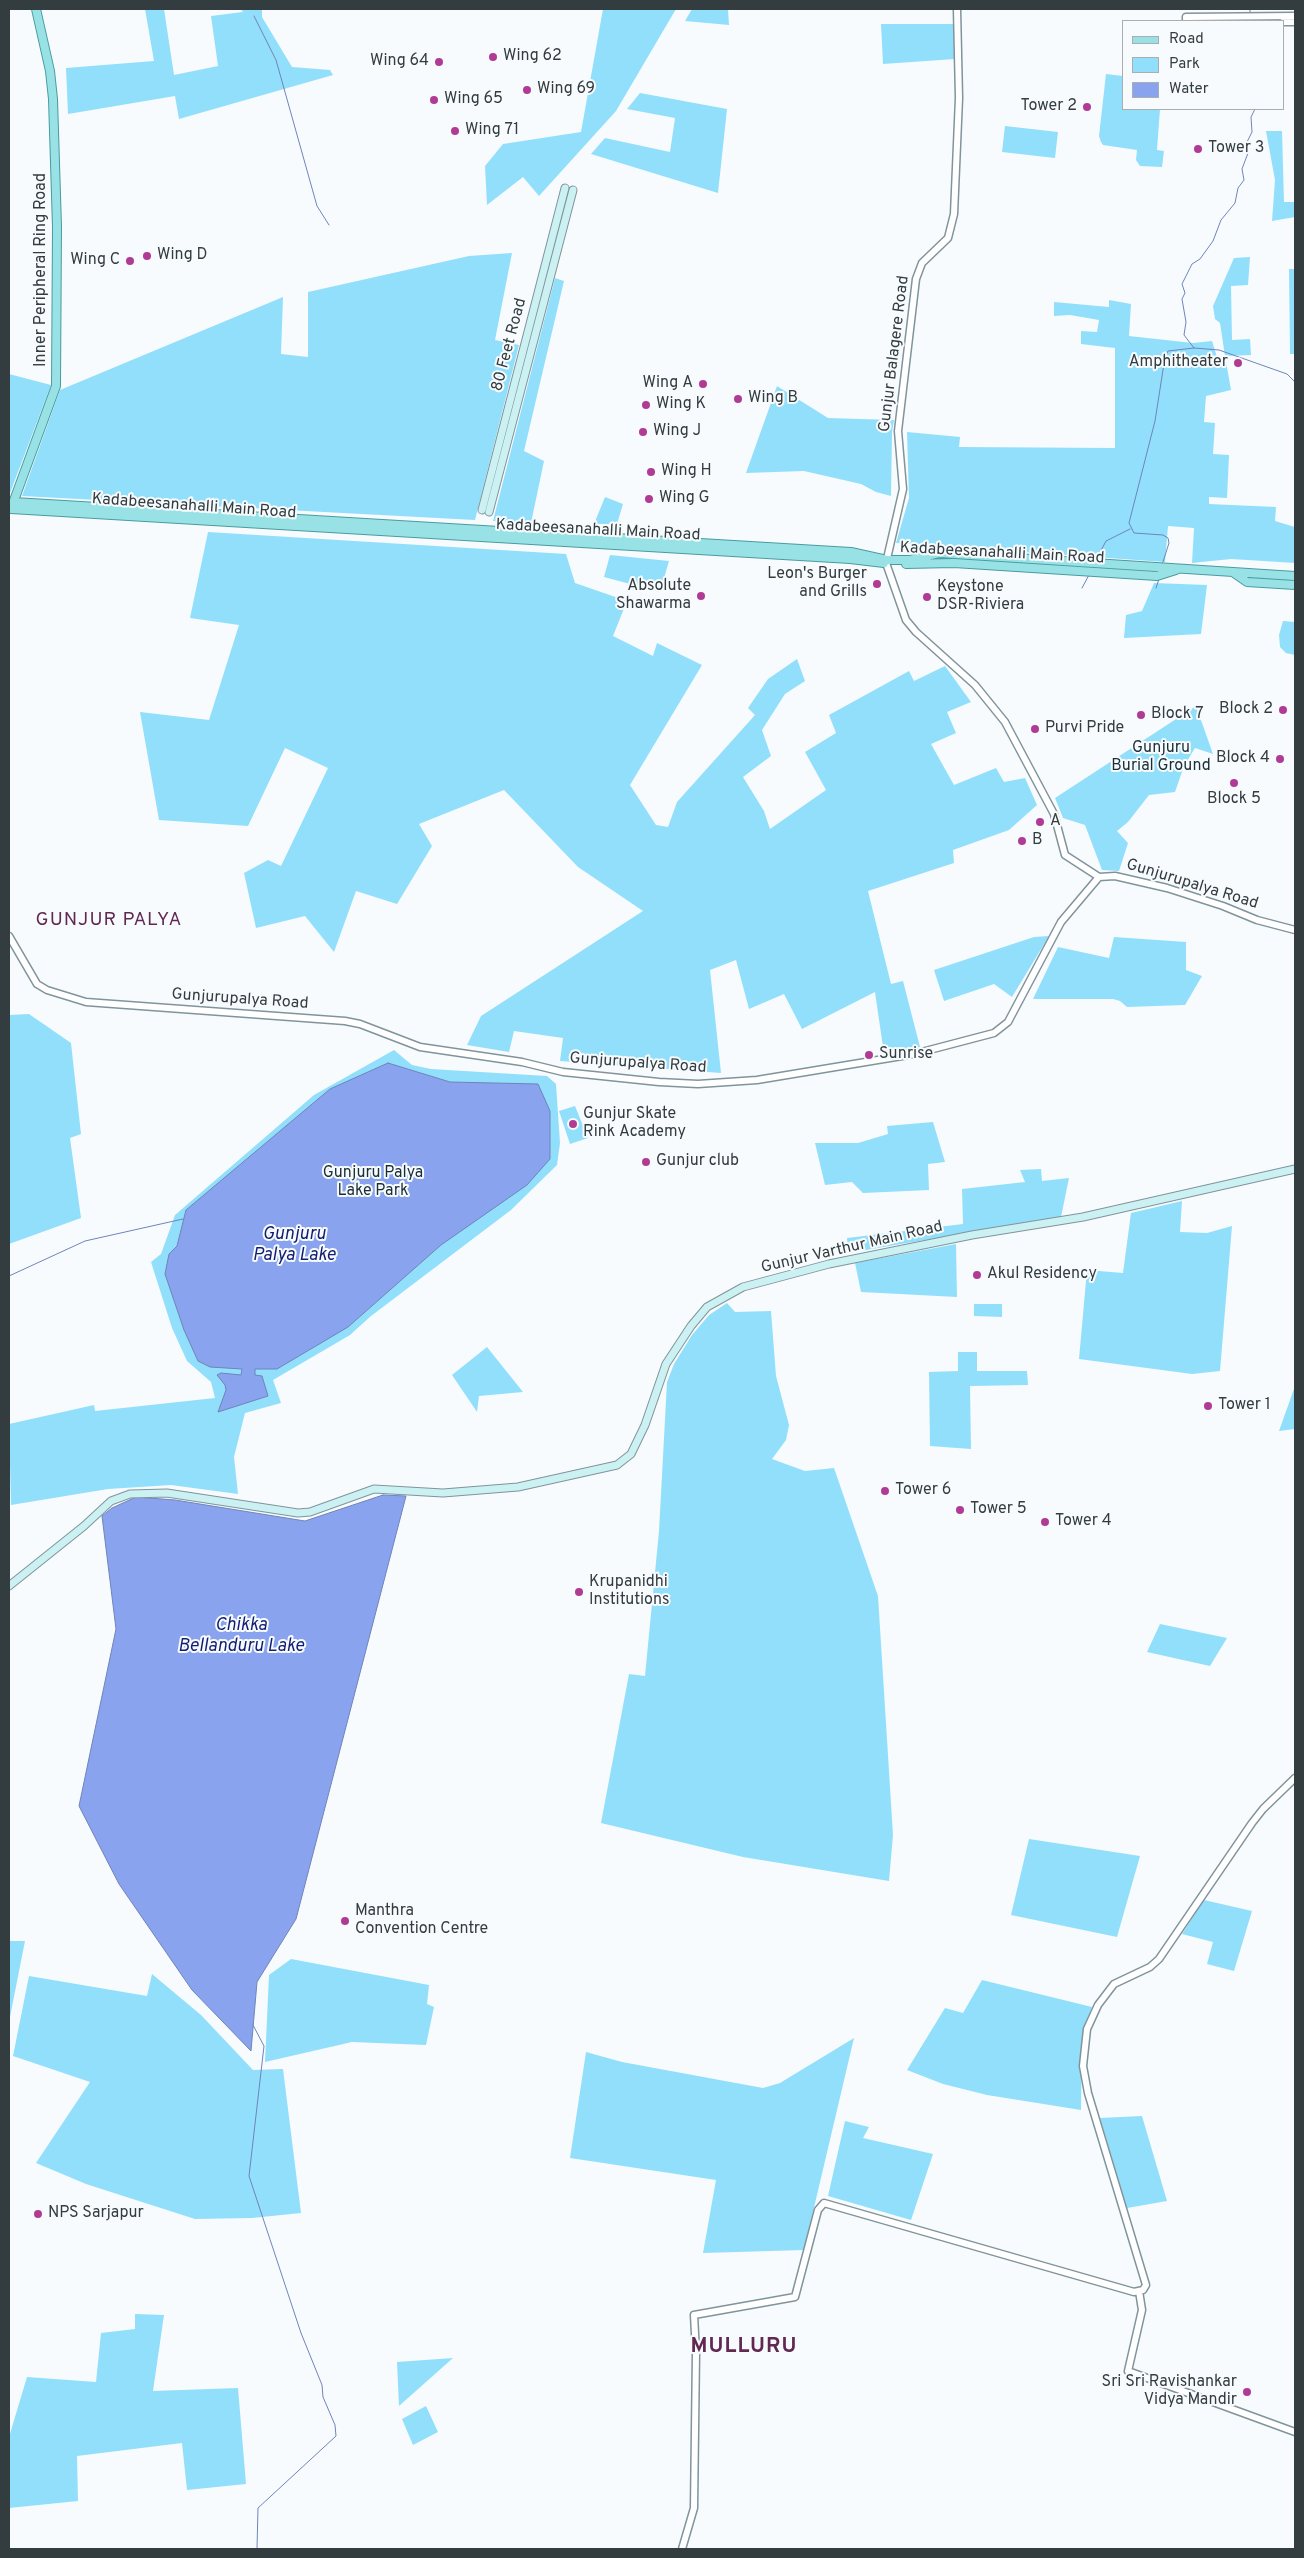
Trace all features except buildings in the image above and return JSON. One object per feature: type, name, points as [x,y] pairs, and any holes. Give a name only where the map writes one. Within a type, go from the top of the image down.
[{"type":"main road","name":"Inner Peripheral Ring Road","points":[[11,507],[56,386],[57,227],[53,107],[50,71],[36,9]]},
{"type":"main road","name":"Inner Peripheral Ring Road","points":[[39,22],[42,9]]},
{"type":"main road","name":"80 Feet Road","points":[[485,511],[569,189]]},
{"type":"main road","name":"Kadabeesanahalli Main Road","points":[[11,507],[481,535],[851,552],[887,561],[910,560],[939,553],[1295,576]]},
{"type":"main road","name":"Kadabeesanahalli Main Road","points":[[1233,571],[1247,582],[1295,585]]},
{"type":"main road","name":"Gunjur Varthur Main Road","points":[[9,1586],[84,1526],[111,1501],[130,1494],[168,1493],[298,1513],[310,1512],[374,1489],[388,1488],[443,1493],[518,1487],[602,1470],[625,1461],[632,1454],[645,1425],[666,1364],[691,1326],[707,1306],[743,1287],[829,1264],[972,1235],[1083,1217],[1295,1169]]},
{"type":"street","name":"Gunjur Balagere Road","points":[[887,561],[903,489],[898,431],[916,279],[922,263],[948,238],[954,214],[959,98],[957,9]]},
{"type":"street","points":[[1186,19],[1237,16],[1295,16]]},
{"type":"street","points":[[887,561],[906,620],[916,632],[975,685],[1005,722],[1054,814],[1065,855],[1098,878]]},
{"type":"street","name":"Gunjurupalya Road","points":[[9,936],[37,984],[47,990],[86,1002],[345,1021],[360,1024],[420,1047],[522,1062],[563,1072],[659,1082],[732,1082],[914,1054],[994,1033],[1008,1022],[1061,922],[1098,878],[1114,876],[1167,888],[1223,906],[1257,920],[1295,930]]},
{"type":"street","points":[[682,2549],[694,2508],[696,2352],[694,2315],[794,2297],[818,2210],[824,2203],[1134,2292],[1139,2291],[1146,2285],[1088,2093],[1083,2066],[1088,2029],[1098,2005],[1114,1984],[1150,1967],[1159,1959],[1263,1808],[1295,1778]]},
{"type":"street","points":[[1139,2291],[1142,2310],[1128,2371],[1295,2432]]},
{"type":"green space","points":[[145,9],[164,9],[174,75],[218,66],[211,16],[243,12],[241,9],[262,9],[262,17],[292,67],[330,70],[333,75],[179,119],[175,96],[68,114],[66,68],[154,61]]},
{"type":"green space","points":[[603,9],[676,9],[616,111],[539,196],[523,177],[487,205],[485,166],[503,144],[581,132]]},
{"type":"green space","points":[[692,9],[728,9],[729,25],[685,21]]},
{"type":"green space","points":[[881,24],[954,24],[955,59],[883,64]]},
{"type":"green space","points":[[1106,74],[1122,76],[1122,110],[1160,110],[1157,150],[1164,151],[1162,167],[1140,166],[1136,160],[1137,150],[1103,145],[1099,136]]},
{"type":"green space","points":[[640,93],[727,109],[718,193],[591,154],[605,138],[670,152],[675,118],[627,109]]},
{"type":"green space","points":[[1005,126],[1058,132],[1055,158],[1002,152]]},
{"type":"green space","points":[[1266,131],[1282,131],[1284,202],[1295,202],[1295,217],[1272,221],[1275,180]]},
{"type":"green space","points":[[512,253],[495,340],[519,345],[475,520],[22,496],[60,390],[283,297],[281,354],[308,357],[308,292],[469,256]]},
{"type":"green space","points":[[1250,257],[1248,285],[1231,286],[1232,340],[1250,339],[1251,355],[1225,356],[1220,323],[1215,319],[1213,306],[1234,258]]},
{"type":"green space","points":[[1289,269],[1295,269],[1295,354],[1290,354]]},
{"type":"green space","points":[[555,278],[564,281],[524,451],[544,461],[531,523],[493,521]]},
{"type":"green space","points":[[1109,300],[1131,304],[1129,336],[1193,343],[1212,341],[1217,357],[1225,356],[1231,390],[1206,396],[1204,422],[1215,423],[1213,454],[1229,455],[1227,498],[1209,497],[1209,504],[1276,507],[1275,521],[1295,527],[1295,563],[1231,559],[1192,563],[1194,528],[1168,526],[1165,562],[896,543],[909,498],[907,432],[960,437],[959,447],[1115,448],[1115,348],[1081,344],[1081,331],[1097,332],[1099,320],[1070,315],[1054,316],[1054,302],[1109,307]]},
{"type":"green space","points":[[9,374],[51,385],[10,493],[9,493]]},
{"type":"green space","points":[[777,386],[828,418],[894,420],[892,432],[891,496],[876,492],[861,484],[804,471],[746,473]]},
{"type":"green space","points":[[605,497],[623,504],[617,524],[594,524]]},
{"type":"green space","points":[[208,532],[566,554],[575,583],[627,601],[613,636],[653,656],[657,643],[702,665],[630,785],[656,825],[668,827],[677,802],[755,715],[748,708],[768,679],[797,659],[805,681],[785,694],[762,730],[771,756],[743,777],[764,811],[770,829],[826,790],[805,752],[836,733],[829,715],[909,671],[914,681],[945,666],[971,702],[947,712],[956,733],[931,744],[954,785],[996,768],[1004,782],[1025,778],[1037,805],[1009,830],[953,850],[954,863],[868,891],[891,984],[903,981],[920,1047],[884,1054],[875,992],[802,1029],[784,994],[749,1009],[736,960],[710,970],[721,1073],[560,1061],[563,1038],[514,1031],[509,1052],[467,1045],[481,1016],[643,911],[578,867],[504,790],[419,824],[432,846],[397,904],[356,891],[334,952],[305,916],[256,928],[244,873],[268,860],[281,866],[328,768],[285,748],[248,826],[159,820],[140,712],[209,720],[239,625],[190,618]]},
{"type":"green space","points":[[610,555],[669,561],[660,592],[604,577]]},
{"type":"green space","points":[[1154,583],[1207,585],[1201,634],[1124,638],[1126,615],[1142,611]]},
{"type":"green space","points":[[1283,621],[1295,622],[1295,655],[1286,653],[1280,647],[1279,635]]},
{"type":"green space","name":"Gunjuru Burial Ground","points":[[1196,706],[1213,754],[1195,748],[1184,766],[1175,792],[1149,795],[1128,822],[1117,831],[1128,843],[1119,871],[1102,870],[1085,825],[1063,818],[1055,798]]},
{"type":"green space","points":[[1049,936],[1012,997],[994,984],[944,1001],[934,970],[1034,937]]},
{"type":"green space","points":[[1114,937],[1186,942],[1186,970],[1202,976],[1185,1005],[1127,1007],[1120,1001],[1113,999],[1033,999],[1058,947],[1109,958]]},
{"type":"green space","points":[[29,1014],[71,1043],[81,1134],[70,1138],[81,1218],[9,1244],[9,1015]]},
{"type":"green space","name":"Gunjuru Palya Lake","points":[[394,1050],[412,1065],[431,1069],[547,1076],[556,1084],[560,1143],[557,1165],[511,1210],[371,1316],[350,1335],[273,1380],[281,1403],[245,1413],[234,1457],[238,1494],[171,1485],[108,1489],[11,1505],[9,1424],[94,1405],[95,1411],[215,1398],[211,1382],[187,1361],[172,1328],[151,1262],[161,1254],[175,1215],[314,1095]]},
{"type":"green space","name":"Gunjur Skate Rink Academy","points":[[575,1106],[588,1138],[570,1144],[559,1111]]},
{"type":"green space","points":[[933,1122],[945,1162],[928,1164],[929,1190],[863,1193],[852,1182],[825,1185],[815,1143],[858,1143],[888,1134],[887,1126]]},
{"type":"green space","points":[[1041,1169],[1042,1181],[1069,1178],[1061,1217],[848,1253],[847,1238],[963,1224],[962,1189],[1025,1182],[1020,1170]]},
{"type":"green space","points":[[1182,1201],[1180,1232],[1207,1233],[1232,1226],[1220,1371],[1192,1374],[1079,1359],[1087,1270],[1123,1273],[1131,1213]]},
{"type":"green space","points":[[956,1244],[957,1297],[861,1292],[855,1263]]},
{"type":"green space","points":[[727,1303],[735,1312],[771,1311],[776,1376],[789,1425],[786,1440],[772,1459],[805,1471],[834,1468],[878,1596],[893,1835],[889,1881],[743,1857],[601,1823],[629,1674],[645,1676],[659,1531],[667,1382],[674,1364],[692,1335],[709,1315]]},
{"type":"green space","points":[[974,1304],[1002,1304],[1002,1317],[974,1316]]},
{"type":"green space","points":[[487,1347],[523,1392],[479,1396],[477,1412],[452,1375]]},
{"type":"green space","points":[[958,1352],[977,1352],[977,1371],[1027,1371],[1028,1385],[970,1386],[971,1449],[930,1446],[929,1372],[958,1371]]},
{"type":"green space","points":[[1295,1386],[1295,1429],[1279,1431]]},
{"type":"green space","points":[[1160,1624],[1227,1638],[1210,1666],[1147,1652]]},
{"type":"green space","points":[[1029,1839],[1140,1856],[1117,1937],[1011,1915]]},
{"type":"green space","points":[[1204,1900],[1252,1911],[1234,1971],[1207,1964],[1213,1942],[1182,1934]]},
{"type":"green space","points":[[9,1941],[25,1941],[9,2022]]},
{"type":"green space","points":[[291,1959],[429,1985],[427,2004],[434,2007],[426,2045],[352,2042],[265,2062],[269,1975]]},
{"type":"green space","points":[[152,1974],[201,2015],[253,2070],[283,2069],[301,2213],[252,2218],[195,2219],[86,2184],[36,2163],[90,2082],[13,2056],[29,1976],[147,1996]]},
{"type":"green space","points":[[982,1980],[1092,2007],[1082,2034],[1081,2110],[987,2095],[943,2084],[907,2070],[945,2008],[963,2013]]},
{"type":"green space","points":[[854,2038],[804,2250],[703,2253],[716,2180],[570,2158],[586,2052],[622,2062],[763,2088],[780,2083]]},
{"type":"green space","points":[[1142,2116],[1167,2201],[1127,2208],[1100,2118]]},
{"type":"green space","points":[[845,2121],[869,2127],[863,2138],[933,2154],[911,2220],[828,2196]]},
{"type":"green space","points":[[135,2314],[164,2315],[153,2391],[238,2388],[246,2484],[187,2490],[182,2443],[77,2456],[78,2501],[9,2508],[9,2437],[27,2377],[96,2382],[101,2333],[135,2329]]},
{"type":"green space","points":[[453,2358],[399,2406],[397,2362]]},
{"type":"green space","points":[[426,2406],[438,2432],[413,2445],[402,2419]]},
{"type":"water","name":"Gunjuru Palya Lake","points":[[388,1063],[450,1082],[538,1084],[550,1111],[550,1159],[527,1185],[441,1245],[348,1327],[277,1369],[255,1369],[255,1375],[262,1376],[268,1396],[218,1412],[226,1390],[225,1385],[217,1375],[221,1373],[241,1375],[242,1369],[210,1367],[198,1361],[184,1330],[165,1274],[169,1254],[177,1246],[186,1210],[330,1089]]},
{"type":"water","name":"Chikka Bellanduru Lake","points":[[383,1495],[406,1496],[296,1919],[257,1982],[251,2051],[192,1990],[119,1884],[79,1806],[116,1629],[102,1516],[112,1508],[136,1497],[175,1500],[305,1521]]},
{"type":"waterway","points":[[254,16],[276,60],[317,206],[329,225]]},
{"type":"waterway","points":[[1254,110],[1251,117],[1252,132],[1246,144],[1248,153],[1242,169],[1244,180],[1238,188],[1235,203],[1221,220],[1213,241],[1200,259],[1192,264],[1182,284],[1185,293],[1182,299],[1186,322],[1184,335],[1194,348],[1219,350],[1287,374],[1295,382]]},
{"type":"waterway","points":[[1162,565],[1169,543],[1168,538],[1163,535],[1134,533],[1129,523],[1155,421],[1165,357],[1168,351],[1194,348]]},
{"type":"waterway","points":[[1096,560],[1106,541],[1130,529]]},
{"type":"waterway","points":[[1082,588],[1089,575]]},
{"type":"waterway","points":[[1156,588],[1159,579]]},
{"type":"waterway","points":[[9,1276],[85,1241],[183,1219]]},
{"type":"waterway","points":[[253,2025],[264,2046],[249,2176],[301,2333],[322,2385],[323,2397],[335,2425],[336,2436],[258,2508],[257,2549]]},
{"type":"place","name":"Wing 62","points":[[493,57]]},
{"type":"place","name":"Wing 64","points":[[439,62]]},
{"type":"place","name":"Wing 69","points":[[527,90]]},
{"type":"place","name":"Wing 65","points":[[434,100]]},
{"type":"place","name":"Tower 2","points":[[1087,107]]},
{"type":"place","name":"Wing 71","points":[[455,131]]},
{"type":"place","name":"Tower 3","points":[[1198,149]]},
{"type":"place","name":"Wing D","points":[[147,256]]},
{"type":"place","name":"Wing C","points":[[130,261]]},
{"type":"place","name":"Amphitheater","points":[[1238,363]]},
{"type":"place","name":"Wing A","points":[[703,384]]},
{"type":"place","name":"Wing B","points":[[738,399]]},
{"type":"place","name":"Wing K","points":[[646,405]]},
{"type":"place","name":"Wing J","points":[[643,432]]},
{"type":"place","name":"Wing H","points":[[651,472]]},
{"type":"place","name":"Wing G","points":[[649,499]]},
{"type":"place","name":"Leon's Burger and Grills","points":[[877,584]]},
{"type":"place","name":"Absolute Shawarma","points":[[701,596]]},
{"type":"place","name":"Keystone DSR-Riviera","points":[[927,597]]},
{"type":"place","name":"Block 2","points":[[1283,710]]},
{"type":"place","name":"Block 7","points":[[1141,715]]},
{"type":"place","name":"Purvi Pride","points":[[1035,729]]},
{"type":"place","name":"Block 4","points":[[1280,759]]},
{"type":"place","name":"Block 5","points":[[1234,783]]},
{"type":"place","name":"A","points":[[1040,822]]},
{"type":"place","name":"B","points":[[1022,841]]},
{"type":"place","name":"Sunrise","points":[[869,1055]]},
{"type":"place","name":"Gunjur Skate Rink Academy","points":[[573,1124]]},
{"type":"place","name":"Gunjur club","points":[[646,1162]]},
{"type":"place","name":"Akul Residency","points":[[977,1275]]},
{"type":"place","name":"Tower 1","points":[[1208,1406]]},
{"type":"place","name":"Tower 6","points":[[885,1491]]},
{"type":"place","name":"Tower 5","points":[[960,1510]]},
{"type":"place","name":"Tower 4","points":[[1045,1522]]},
{"type":"place","name":"Krupanidhi Institutions","points":[[579,1592]]},
{"type":"place","name":"Manthra Convention Centre","points":[[345,1921]]},
{"type":"place","name":"NPS Sarjapur","points":[[38,2214]]},
{"type":"place","name":"Sri Sri Ravishankar Vidya Mandir","points":[[1247,2392]]},
{"type":"district","name":"GUNJUR PALYA","points":[[109,921]]},
{"type":"district","name":"MULLURU","points":[[744,2348]]},
{"type":"park label","name":"Gunjuru Palya Lake Park","points":[[373,1183]]}]
